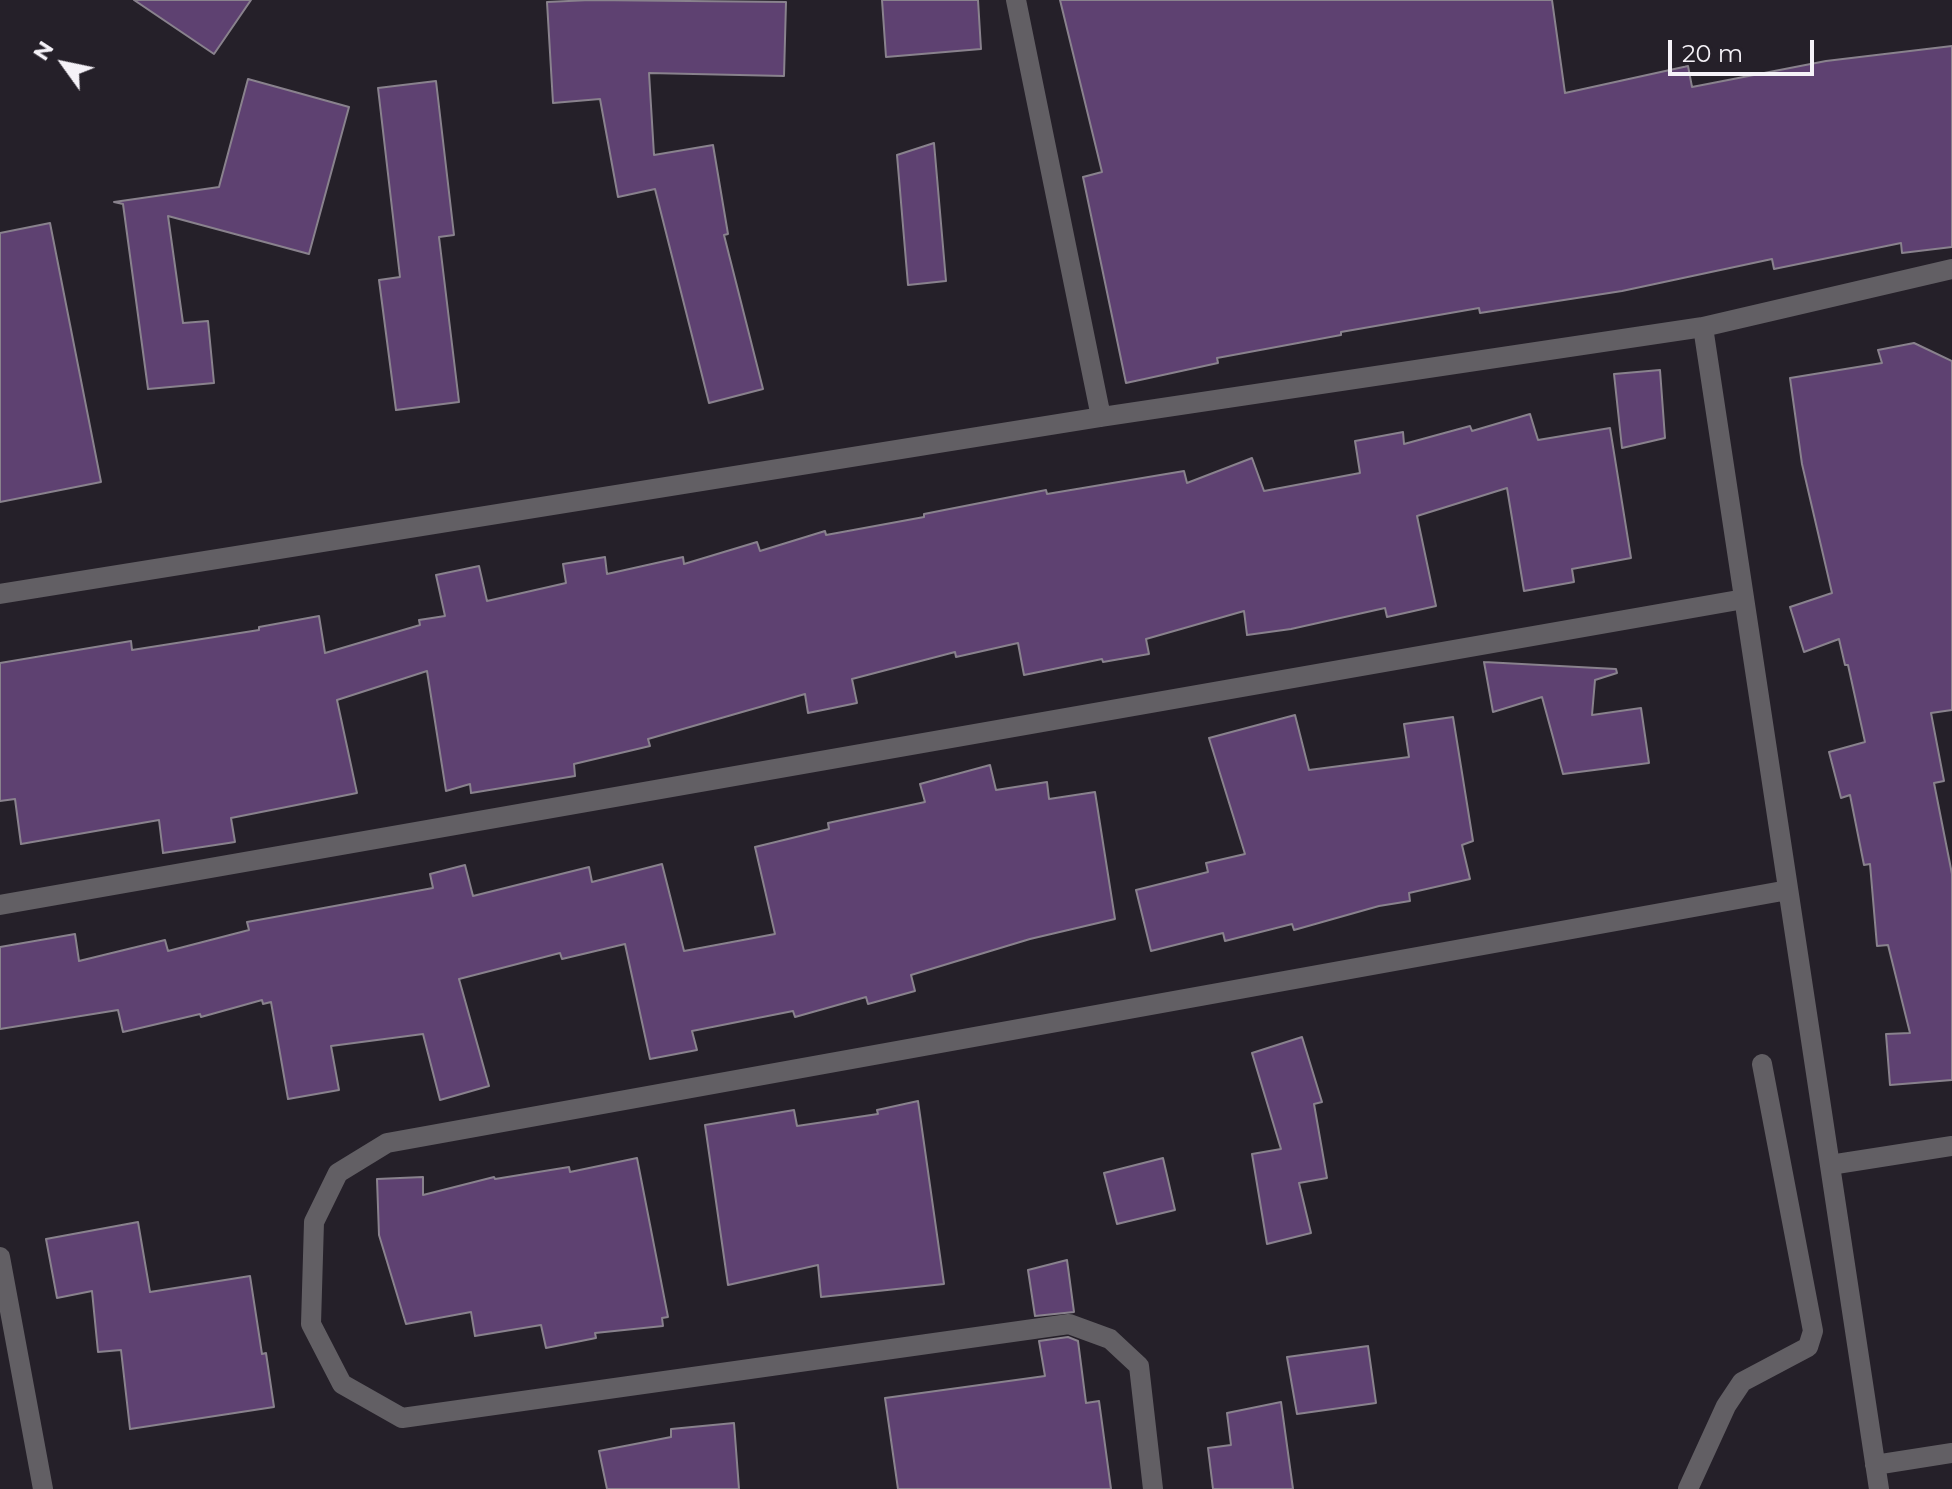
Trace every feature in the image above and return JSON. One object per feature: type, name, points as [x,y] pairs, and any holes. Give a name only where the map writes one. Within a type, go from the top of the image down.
[{"type":"street","points":[[1016,0],[1101,417]]},
{"type":"street","points":[[0,594],[1101,417],[1703,327],[1952,269]]},
{"type":"street","points":[[1703,327],[1879,1489]]},
{"type":"street","points":[[0,905],[1744,599]]},
{"type":"street","points":[[1153,1489],[1139,1366],[1110,1339],[1069,1324],[402,1418],[342,1384],[311,1324],[314,1222],[338,1173],[387,1143],[1788,890]]},
{"type":"street","points":[[1688,1489],[1726,1406],[1742,1382],[1808,1347],[1813,1331],[1762,1064]]},
{"type":"street","points":[[1830,1165],[1952,1146]]},
{"type":"street","points":[[0,1257],[43,1489]]},
{"type":"street","points":[[1875,1465],[1952,1453]]},
{"type":"building","points":[[134,0],[251,0],[214,54]]},
{"type":"building","points":[[882,0],[978,0],[981,49],[886,57]]},
{"type":"building","points":[[1060,0],[1552,0],[1565,93],[1688,66],[1692,87],[1826,61],[1952,46],[1952,247],[1902,253],[1901,243],[1774,269],[1772,259],[1622,291],[1480,313],[1479,308],[1341,332],[1341,335],[1217,358],[1218,363],[1126,383],[1083,177],[1102,172]]},
{"type":"building","points":[[547,2],[786,2],[784,76],[649,73],[654,155],[713,145],[728,234],[724,235],[763,389],[709,403],[655,189],[618,197],[600,99],[553,103]]},
{"type":"building","points":[[248,79],[349,107],[309,254],[168,216],[183,323],[208,321],[214,383],[148,389],[123,204],[114,202],[219,187]]},
{"type":"building","points":[[436,81],[454,235],[439,237],[459,402],[396,410],[379,280],[400,277],[378,88]]},
{"type":"building","points":[[934,143],[946,281],[908,285],[897,155]]},
{"type":"building","points":[[50,223],[101,482],[0,502],[0,233]]},
{"type":"building","points":[[1914,343],[1952,361],[1952,710],[1931,713],[1944,781],[1934,783],[1952,874],[1952,1080],[1890,1085],[1886,1034],[1910,1033],[1888,945],[1877,946],[1870,864],[1864,865],[1850,795],[1841,798],[1829,752],[1865,742],[1839,639],[1804,652],[1790,607],[1832,593],[1802,464],[1790,378],[1882,363],[1878,350]]},
{"type":"building","points":[[1660,370],[1665,438],[1622,448],[1614,374]]},
{"type":"building","points":[[1530,414],[1538,440],[1610,428],[1631,558],[1572,569],[1574,582],[1524,591],[1507,488],[1417,516],[1436,606],[1387,617],[1385,608],[1291,629],[1247,635],[1244,611],[1146,639],[1149,654],[1103,662],[1102,659],[1024,675],[1018,643],[956,657],[955,652],[852,679],[857,703],[808,713],[805,694],[648,739],[650,746],[574,764],[575,776],[471,793],[470,784],[446,791],[427,671],[337,700],[357,793],[231,818],[235,842],[163,853],[159,820],[21,844],[15,799],[0,801],[0,663],[131,641],[132,650],[259,630],[259,627],[319,616],[325,653],[420,625],[419,620],[445,616],[436,575],[479,566],[487,601],[566,583],[563,564],[605,557],[607,574],[683,557],[684,564],[757,542],[760,551],[825,531],[826,535],[924,517],[924,514],[1046,490],[1047,494],[1184,471],[1187,483],[1252,458],[1264,491],[1360,473],[1355,441],[1403,432],[1404,444],[1470,426],[1472,431]]},
{"type":"building","points":[[1484,662],[1616,669],[1617,673],[1595,680],[1592,715],[1641,708],[1649,763],[1563,774],[1542,697],[1493,712]]},
{"type":"building","points":[[1295,715],[1309,770],[1409,757],[1404,724],[1453,717],[1473,841],[1462,845],[1470,879],[1409,893],[1410,901],[1379,906],[1294,930],[1292,924],[1225,941],[1223,933],[1151,951],[1136,890],[1208,872],[1206,863],[1245,854],[1209,738]]},
{"type":"building","points":[[990,765],[996,790],[1047,782],[1049,799],[1095,792],[1115,919],[1030,939],[911,975],[915,991],[868,1004],[866,997],[795,1017],[793,1011],[692,1031],[697,1050],[650,1059],[625,944],[562,959],[560,953],[459,979],[489,1086],[440,1100],[423,1034],[331,1046],[339,1090],[288,1099],[271,1002],[263,1004],[262,1000],[201,1017],[200,1014],[123,1032],[118,1010],[0,1029],[0,947],[75,934],[79,961],[165,940],[168,951],[249,930],[247,922],[433,888],[430,874],[465,865],[473,896],[589,867],[592,882],[662,864],[684,951],[775,934],[755,847],[829,829],[828,823],[925,802],[920,784]]},
{"type":"building","points":[[1302,1037],[1322,1102],[1314,1104],[1327,1178],[1299,1183],[1311,1233],[1267,1244],[1252,1154],[1281,1149],[1252,1053]]},
{"type":"building","points":[[918,1101],[944,1284],[821,1297],[818,1265],[728,1285],[705,1125],[794,1110],[797,1126],[878,1114],[877,1110]]},
{"type":"building","points":[[637,1158],[668,1317],[662,1318],[663,1326],[595,1333],[596,1338],[546,1348],[541,1325],[475,1336],[471,1312],[406,1324],[379,1235],[377,1179],[423,1177],[423,1195],[494,1177],[569,1167],[570,1172]]},
{"type":"building","points":[[1163,1158],[1175,1210],[1117,1224],[1104,1173]]},
{"type":"building","points":[[138,1222],[150,1292],[250,1276],[274,1407],[130,1429],[121,1350],[98,1352],[92,1291],[57,1298],[46,1239]]},
{"type":"building","points":[[1067,1260],[1074,1312],[1035,1316],[1028,1270]]},
{"type":"building","points":[[1068,1337],[1078,1341],[1086,1403],[1099,1401],[1111,1489],[898,1489],[885,1398],[1045,1376],[1039,1341]]},
{"type":"building","points":[[1368,1346],[1376,1403],[1297,1414],[1287,1357]]},
{"type":"building","points":[[1281,1402],[1293,1489],[1213,1489],[1208,1448],[1231,1445],[1227,1413]]},
{"type":"building","points":[[734,1423],[739,1489],[607,1489],[599,1451],[671,1437],[671,1429]]}]
